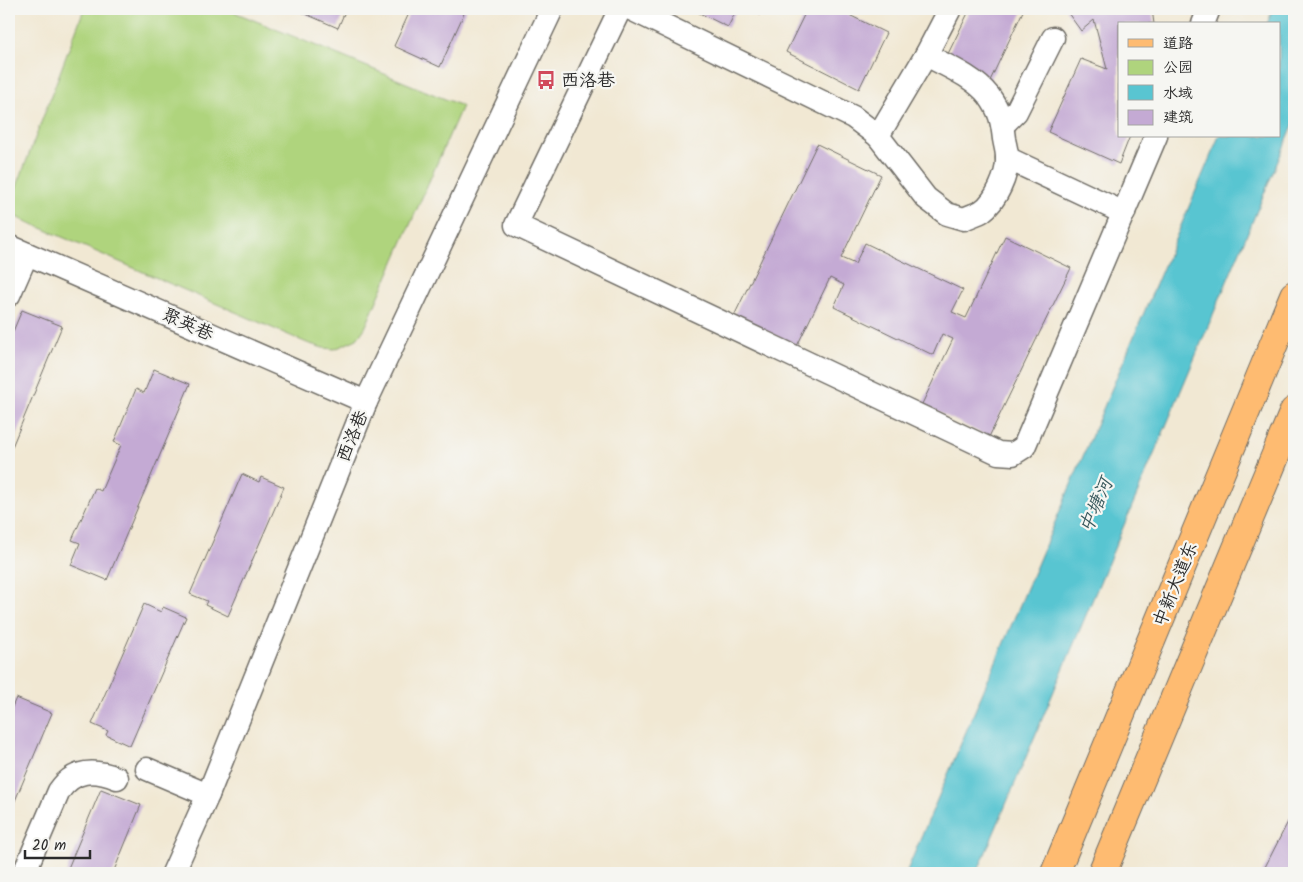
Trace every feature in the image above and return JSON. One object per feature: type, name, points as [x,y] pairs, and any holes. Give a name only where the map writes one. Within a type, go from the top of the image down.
[{"type":"main road","name":"中新大道东","points":[[1056,873],[1294,295]]},
{"type":"main road","points":[[1102,873],[1294,411]]},
{"type":"street","name":"西洛巷","points":[[173,873],[208,795],[366,402],[552,9]]},
{"type":"street","points":[[620,9],[516,225],[998,453],[1013,454],[1024,447],[1155,138]]},
{"type":"street","points":[[631,9],[853,116],[878,136],[926,198],[947,214],[964,219],[982,211],[994,198],[1004,179],[1007,158],[1003,126],[999,111],[988,95],[958,72],[926,55]]},
{"type":"street","points":[[878,136],[926,55],[950,9]]},
{"type":"street","points":[[1204,22],[1209,9]]},
{"type":"street","points":[[1003,126],[1016,112],[1053,38]]},
{"type":"street","points":[[1007,158],[1124,213]]},
{"type":"street","name":"聚英巷","points":[[18,250],[366,402]]},
{"type":"street","points":[[9,295],[18,250]]},
{"type":"street","points":[[147,769],[208,795]]},
{"type":"street","points":[[24,873],[59,790],[64,784],[73,777],[85,773],[97,772],[117,778]]},
{"type":"green space","points":[[84,9],[227,9],[462,106],[365,328],[357,339],[335,349],[323,348],[307,343],[9,214],[9,207]]},
{"type":"water","name":"中塘河","points":[[1273,9],[1294,9],[1294,123],[977,873],[906,873],[1218,138],[1280,138],[1280,22],[1268,22]]},
{"type":"building","points":[[300,9],[346,9],[338,28],[299,11]]},
{"type":"building","points":[[411,9],[466,9],[440,67],[394,46]]},
{"type":"building","points":[[691,9],[737,9],[728,27]]},
{"type":"building","points":[[749,9],[763,9],[760,15]]},
{"type":"building","points":[[807,9],[839,9],[886,33],[859,89],[786,52]]},
{"type":"building","points":[[970,9],[1024,9],[988,85],[943,64]]},
{"type":"building","points":[[1065,9],[1152,9],[1154,22],[1118,22],[1118,138],[1129,138],[1119,164],[1048,132],[1081,59],[1107,69],[1094,20],[1081,31]]},
{"type":"building","points":[[817,144],[881,175],[841,258],[855,264],[865,243],[963,290],[952,312],[966,318],[1005,236],[1071,268],[989,437],[922,404],[953,339],[942,334],[933,355],[834,307],[844,285],[830,278],[797,346],[734,316]]},
{"type":"building","points":[[22,310],[62,326],[9,454],[9,341]]},
{"type":"building","points":[[154,369],[190,384],[107,580],[71,565],[80,543],[72,540],[95,488],[101,491],[121,445],[114,442],[136,389],[144,393]]},
{"type":"building","points":[[242,474],[259,482],[261,477],[284,487],[228,616],[205,605],[207,601],[190,594]]},
{"type":"building","points":[[144,604],[161,612],[163,607],[186,617],[130,746],[106,735],[108,731],[92,724]]},
{"type":"building","points":[[16,698],[52,713],[9,815],[9,714]]},
{"type":"building","points":[[101,789],[141,805],[113,873],[66,873]]},
{"type":"building","points":[[1294,810],[1294,873],[1262,873]]},
{"type":"place","name":"西洛巷","points":[[546,80]]}]
